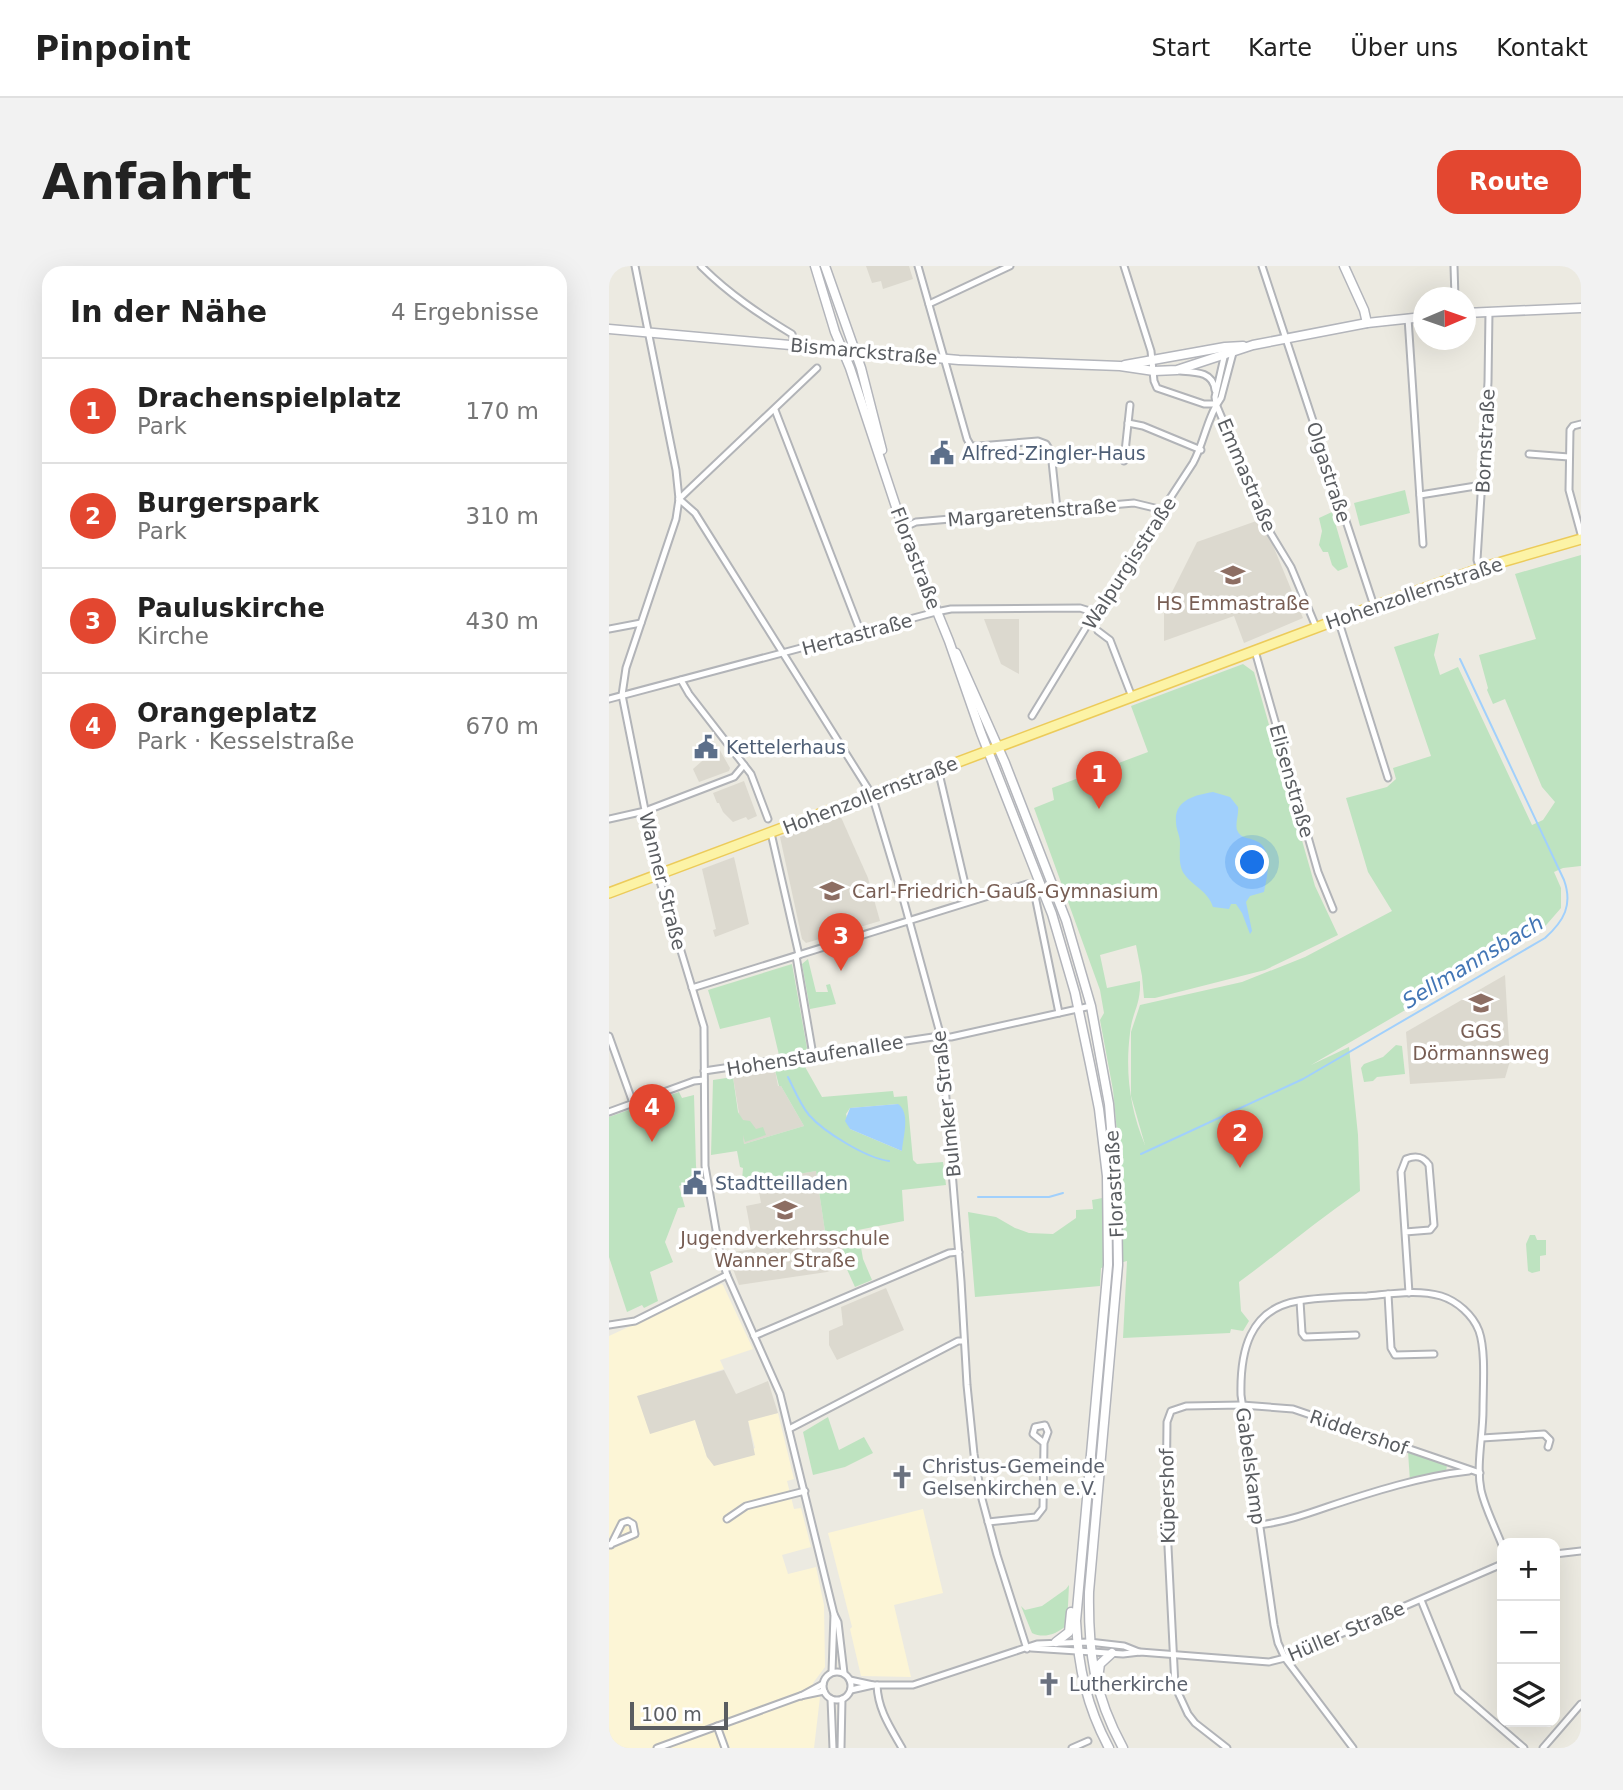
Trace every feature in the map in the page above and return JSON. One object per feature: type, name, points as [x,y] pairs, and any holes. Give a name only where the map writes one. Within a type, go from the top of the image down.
[{"type":"main road","name":"Florastraße","points":[[815,266],[903,528],[936,612],[958,656],[1052,914],[1078,1009],[1099,1109],[1107,1176],[1109,1228],[1105,1315],[1077,1605],[1077,1646],[1086,1695],[1109,1748]]},
{"type":"main road","name":"Florastraße","points":[[825,266],[855,352],[880,439],[886,474]]},
{"type":"main road","points":[[1344,266],[1367,323]]},
{"type":"main road","points":[[1476,313],[1581,308]]},
{"type":"main road","name":"Bismarckstraße","points":[[1120,366],[1229,350],[1367,323],[1413,318]]},
{"type":"main road","name":"Bismarckstraße","points":[[609,329],[842,351],[1120,366],[1154,371],[1177,370],[1229,350]]},
{"type":"main road","name":"Hohenzollernstraße","points":[[609,893],[1316,627],[1480,569],[1581,539]]},
{"type":"main road","name":"Florastraße","points":[[993,748],[1066,920],[1091,1006],[1113,1137],[1118,1265],[1090,1572],[1089,1647],[1105,1712],[1123,1748]]},
{"type":"main road","points":[[1056,1643],[1069,1632],[1071,1611],[1077,1605]]},
{"type":"main road","points":[[1096,1684],[1100,1664],[1112,1653]]},
{"type":"street","name":"Wanner Straße","points":[[635,266],[676,470],[679,499],[676,519],[626,668],[622,695],[657,875],[704,1027],[707,1184],[720,1253],[727,1275],[778,1388],[838,1622],[843,1673]]},
{"type":"street","points":[[701,266],[750,309],[792,334],[795,345]]},
{"type":"street","points":[[918,266],[971,446],[1038,441],[1046,444],[1051,452],[1058,509]]},
{"type":"street","points":[[929,304],[1010,266]]},
{"type":"street","points":[[1124,266],[1154,371]]},
{"type":"street","name":"Olgastraße","points":[[1262,266],[1374,606]]},
{"type":"street","points":[[1454,266],[1455,287]]},
{"type":"street","name":"Bornstraße","points":[[1480,569],[1477,560],[1489,312]]},
{"type":"street","points":[[1408,318],[1423,544]]},
{"type":"street","name":"Walpurgisstraße","points":[[1216,404],[1215,397],[1229,350]]},
{"type":"street","name":"Walpurgisstraße","points":[[1032,716],[1201,450],[1216,404],[1221,398],[1229,350]]},
{"type":"street","points":[[679,499],[817,368]]},
{"type":"street","name":"Emmastraße","points":[[1177,370],[1210,376],[1214,380],[1215,397]]},
{"type":"street","name":"Emmastraße","points":[[1154,371],[1154,381],[1161,391],[1204,404],[1216,404],[1271,534],[1291,567],[1316,627]]},
{"type":"street","points":[[1124,461],[1130,405]]},
{"type":"street","points":[[775,410],[861,633]]},
{"type":"street","points":[[1128,423],[1143,426],[1201,450]]},
{"type":"street","points":[[1581,424],[1570,430],[1569,457],[1569,489],[1581,534]]},
{"type":"street","points":[[1529,454],[1569,457]]},
{"type":"street","points":[[1420,495],[1482,485]]},
{"type":"street","name":"Bulmker Straße","points":[[679,499],[695,513],[872,795],[941,1037],[971,1429],[988,1521],[1003,1578],[1029,1648]]},
{"type":"street","name":"Margaretenstraße","points":[[903,528],[916,522],[1133,503],[1163,510]]},
{"type":"street","name":"Hertastraße","points":[[609,699],[951,609],[1080,608],[1096,613]]},
{"type":"street","points":[[1338,619],[1388,778]]},
{"type":"street","points":[[609,629],[641,622]]},
{"type":"street","points":[[1098,631],[1112,643],[1132,697]]},
{"type":"street","name":"Elisenstraße","points":[[1255,651],[1318,872],[1333,909]]},
{"type":"street","points":[[681,680],[751,774],[768,819]]},
{"type":"street","points":[[609,819],[645,811],[733,778],[744,765]]},
{"type":"street","points":[[938,769],[969,901]]},
{"type":"street","points":[[771,834],[797,955],[813,1055]]},
{"type":"street","points":[[692,988],[1023,884],[1030,885],[1034,891],[1059,1013]]},
{"type":"street","name":"Hohenstaufenallee","points":[[704,1071],[951,1037],[1091,1006]]},
{"type":"street","points":[[609,1036],[633,1103]]},
{"type":"street","points":[[609,1112],[694,1081],[704,1080]]},
{"type":"street","points":[[1405,1232],[1430,1230],[1434,1225],[1429,1165],[1419,1156],[1406,1159],[1402,1164],[1405,1232],[1409,1293]]},
{"type":"street","points":[[754,1336],[949,1253],[959,1252]]},
{"type":"street","points":[[609,1325],[635,1321],[727,1275]]},
{"type":"street","name":"Gabelskamp","points":[[1353,1748],[1285,1658],[1278,1643],[1271,1610],[1242,1405],[1242,1362],[1250,1335],[1272,1310],[1300,1301],[1432,1293],[1455,1302],[1472,1318],[1479,1331],[1483,1392],[1481,1491],[1499,1538]]},
{"type":"street","points":[[1388,1294],[1391,1348],[1395,1355],[1434,1354]]},
{"type":"street","points":[[1300,1301],[1302,1333],[1305,1338],[1356,1335]]},
{"type":"street","points":[[789,1429],[964,1340]]},
{"type":"street","name":"Riddershof","points":[[1242,1405],[1293,1409],[1480,1473]]},
{"type":"street","name":"Küpershof","points":[[1173,1655],[1166,1507],[1168,1416],[1179,1407],[1242,1405]]},
{"type":"street","points":[[1482,1437],[1544,1434],[1550,1440],[1548,1447]]},
{"type":"street","points":[[988,1521],[1036,1517],[1040,1514],[1043,1508],[1044,1444]]},
{"type":"street","points":[[1259,1525],[1280,1522],[1409,1484],[1472,1471]]},
{"type":"street","points":[[727,1519],[747,1506],[805,1491]]},
{"type":"street","points":[[628,1521],[633,1524],[635,1534],[632,1537],[610,1545],[622,1523],[628,1521]]},
{"type":"street","points":[[1560,1553],[1581,1551]]},
{"type":"street","name":"Hüller Straße","points":[[1089,1647],[1112,1653],[1140,1652],[1261,1663],[1285,1658],[1497,1566]]},
{"type":"street","points":[[1421,1600],[1458,1691],[1524,1748]]},
{"type":"street","name":"Wanner Straße","points":[[832,1672],[834,1614]]},
{"type":"street","points":[[823,1688],[826,1677],[832,1672],[843,1673],[850,1680],[875,1685],[913,1685],[1037,1644],[1077,1646]]},
{"type":"street","points":[[1029,1648],[1077,1646]]},
{"type":"street","name":"Hüller Straße","points":[[1077,1646],[1124,1646],[1140,1652]]},
{"type":"street","points":[[1173,1655],[1175,1686],[1188,1714],[1195,1723],[1227,1748]]},
{"type":"street","points":[[850,1680],[851,1690]]},
{"type":"street","points":[[841,1748],[842,1699],[851,1690],[875,1685]]},
{"type":"street","points":[[875,1685],[882,1713],[902,1748]]},
{"type":"street","points":[[657,1748],[800,1696],[812,1688],[823,1688]]},
{"type":"street","points":[[823,1688],[831,1699],[833,1748]]},
{"type":"street","points":[[831,1699],[842,1699]]},
{"type":"street","points":[[1543,1748],[1581,1704]]},
{"type":"street","points":[[717,1726],[725,1748]]},
{"type":"street","points":[[1072,1748],[1088,1741]]},
{"type":"shaded area","points":[[866,266],[909,266],[913,279],[883,289],[881,281],[872,283]]},
{"type":"shaded area","name":"HS Emmastraße","points":[[1262,519],[1303,618],[1244,643],[1234,616],[1164,641],[1164,608],[1197,542]]},
{"type":"shaded area","points":[[984,619],[1019,619],[1019,674],[1001,664]]},
{"type":"shaded area","points":[[718,747],[730,768],[729,771],[699,782],[693,769]]},
{"type":"shaded area","points":[[744,781],[757,816],[733,822],[723,812],[713,793]]},
{"type":"shaded area","name":"Carl-Friedrich-Gauß-Gymnasium","points":[[840,815],[868,878],[880,921],[806,943],[802,939],[780,837]]},
{"type":"shaded area","points":[[734,857],[749,924],[715,937],[713,930],[716,929],[702,869]]},
{"type":"shaded area","name":"GGS Dörmannsweg","points":[[1505,975],[1510,1061],[1505,1078],[1410,1084],[1406,1032]]},
{"type":"shaded area","points":[[775,1070],[778,1086],[781,1086],[804,1126],[744,1144],[733,1077]]},
{"type":"shaded area","points":[[816,1171],[826,1238],[841,1235],[845,1265],[827,1272],[739,1285],[727,1253],[754,1249],[746,1206],[761,1203],[757,1181]]},
{"type":"shaded area","points":[[721,1284],[753,1349],[720,1360],[724,1369],[637,1397],[695,1420],[707,1457],[754,1455],[755,1448],[748,1420],[778,1413],[794,1479],[787,1481],[794,1509],[801,1508],[811,1547],[782,1555],[788,1574],[816,1567],[824,1605],[825,1667],[813,1683],[820,1697],[814,1748],[609,1748],[609,1336]]},
{"type":"shaded area","points":[[886,1288],[904,1330],[837,1360],[829,1345],[829,1331],[843,1325],[841,1307]]},
{"type":"shaded area","points":[[724,1370],[736,1394],[768,1381],[778,1413],[748,1421],[755,1455],[714,1466],[707,1457],[695,1420],[650,1434],[637,1396]]},
{"type":"shaded area","points":[[923,1509],[943,1593],[894,1605],[911,1677],[861,1676],[850,1629],[852,1627],[828,1533]]},
{"type":"green space","points":[[1405,490],[1410,513],[1360,526],[1354,503]]},
{"type":"green space","points":[[1332,512],[1348,567],[1338,571],[1332,565],[1328,552],[1323,552],[1319,545],[1322,531],[1319,518]]},
{"type":"green space","points":[[1581,555],[1581,866],[1554,872],[1561,888],[1561,908],[1541,931],[1311,1065],[1349,1047],[1358,1135],[1360,1191],[1239,1282],[1241,1311],[1249,1321],[1243,1331],[1231,1329],[1230,1333],[1123,1338],[1127,1261],[1101,1268],[1100,1286],[975,1297],[968,1212],[996,1217],[1029,1233],[1053,1234],[1076,1218],[1076,1210],[1093,1209],[1092,1200],[1123,1194],[1113,1090],[1100,1020],[1104,1013],[1100,990],[1034,808],[1054,800],[1052,788],[1148,752],[1131,706],[1243,664],[1254,672],[1315,886],[1338,935],[1265,970],[1155,998],[1144,998],[1136,945],[1100,955],[1107,988],[1140,981],[1131,1026],[1128,1062],[1130,1090],[1132,1104],[1145,1145],[1131,1096],[1131,1032],[1140,1005],[1242,982],[1305,957],[1392,911],[1368,872],[1346,798],[1387,787],[1396,779],[1393,768],[1431,756],[1394,647],[1439,633],[1434,655],[1440,675],[1458,667],[1532,825],[1543,820],[1555,802],[1542,787],[1505,699],[1493,704],[1479,655],[1536,639],[1515,574]]},
{"type":"green space","points":[[808,959],[816,992],[828,992],[826,985],[830,984],[836,1004],[810,1009],[802,964]]},
{"type":"green space","points":[[792,964],[807,1048],[805,1051],[779,1055],[770,1017],[720,1029],[708,990]]},
{"type":"green space","points":[[1396,1045],[1402,1046],[1405,1074],[1377,1077],[1373,1081],[1364,1082],[1361,1068],[1364,1064],[1383,1057]]},
{"type":"green space","points":[[804,1065],[822,1097],[893,1091],[894,1097],[907,1096],[913,1160],[917,1164],[943,1162],[946,1185],[902,1190],[904,1221],[858,1230],[863,1259],[872,1280],[855,1287],[845,1265],[841,1236],[826,1238],[816,1171],[757,1181],[756,1178],[742,1180],[743,1168],[740,1167],[737,1151],[711,1155],[713,1080],[733,1077],[738,1112],[743,1120],[750,1121],[756,1129],[763,1127],[766,1135],[745,1142],[743,1135],[744,1144],[804,1126],[779,1086],[775,1070]],"holes":[[[898,1104],[902,1151],[850,1129],[846,1114],[850,1108]]]},
{"type":"green space","points":[[679,1092],[682,1098],[694,1095],[698,1179],[679,1186],[685,1207],[678,1208],[665,1242],[673,1262],[650,1272],[658,1301],[627,1312],[609,1257],[609,1117]]},
{"type":"green space","points":[[1530,1235],[1535,1235],[1537,1240],[1546,1240],[1546,1255],[1540,1256],[1540,1271],[1532,1273],[1528,1271],[1526,1244]]},
{"type":"green space","points":[[828,1417],[839,1450],[864,1437],[873,1453],[845,1467],[813,1475],[803,1432]]},
{"type":"green space","points":[[1408,1451],[1447,1464],[1446,1473],[1410,1482]]},
{"type":"green space","points":[[1069,1585],[1067,1625],[1050,1635],[1032,1633],[1021,1606],[1025,1610],[1042,1606]]},
{"type":"water","points":[[1213,792],[1230,797],[1238,807],[1239,833],[1262,845],[1267,857],[1268,872],[1264,892],[1250,896],[1246,902],[1252,931],[1250,934],[1236,904],[1231,904],[1229,909],[1213,907],[1208,897],[1181,868],[1176,822],[1178,808],[1193,797]]},
{"type":"water","points":[[898,1104],[905,1119],[902,1151],[850,1129],[845,1121],[850,1108]]},
{"type":"waterway","name":"Sellmannsbach","points":[[1141,1154],[1303,1079],[1545,938],[1562,919],[1568,897],[1564,880],[1460,659]]},
{"type":"waterway","name":"Sellmannsbach","points":[[788,1077],[803,1106],[816,1122],[858,1150],[889,1161]]},
{"type":"waterway","name":"Sellmannsbach","points":[[978,1197],[1049,1197],[1063,1193]]},
{"type":"place","name":"Alfred-Zingler-Haus","points":[[942,453]]},
{"type":"place","name":"HS Emmastraße","points":[[1233,575]]},
{"type":"place","name":"Kettelerhaus","points":[[706,747]]},
{"type":"place","name":"Drachenspielplatz","points":[[1099,809]]},
{"type":"place","name":"Carl-Friedrich-Gauß-Gymnasium","points":[[832,891]]},
{"type":"place","name":"Pauluskirche","points":[[841,971]]},
{"type":"place","name":"GGS Dörmannsweg","points":[[1481,1003]]},
{"type":"place","name":"Orangeplatz","points":[[652,1142]]},
{"type":"place","name":"Burgerspark","points":[[1240,1168]]},
{"type":"place","name":"Stadtteilladen","points":[[695,1183]]},
{"type":"place","name":"Jugendverkehrsschule Wanner Straße","points":[[785,1210]]},
{"type":"place","name":"Christus-Gemeinde Gelsenkirchen e.V.","points":[[902,1477]]},
{"type":"place","name":"Lutherkirche","points":[[1049,1684]]}]
